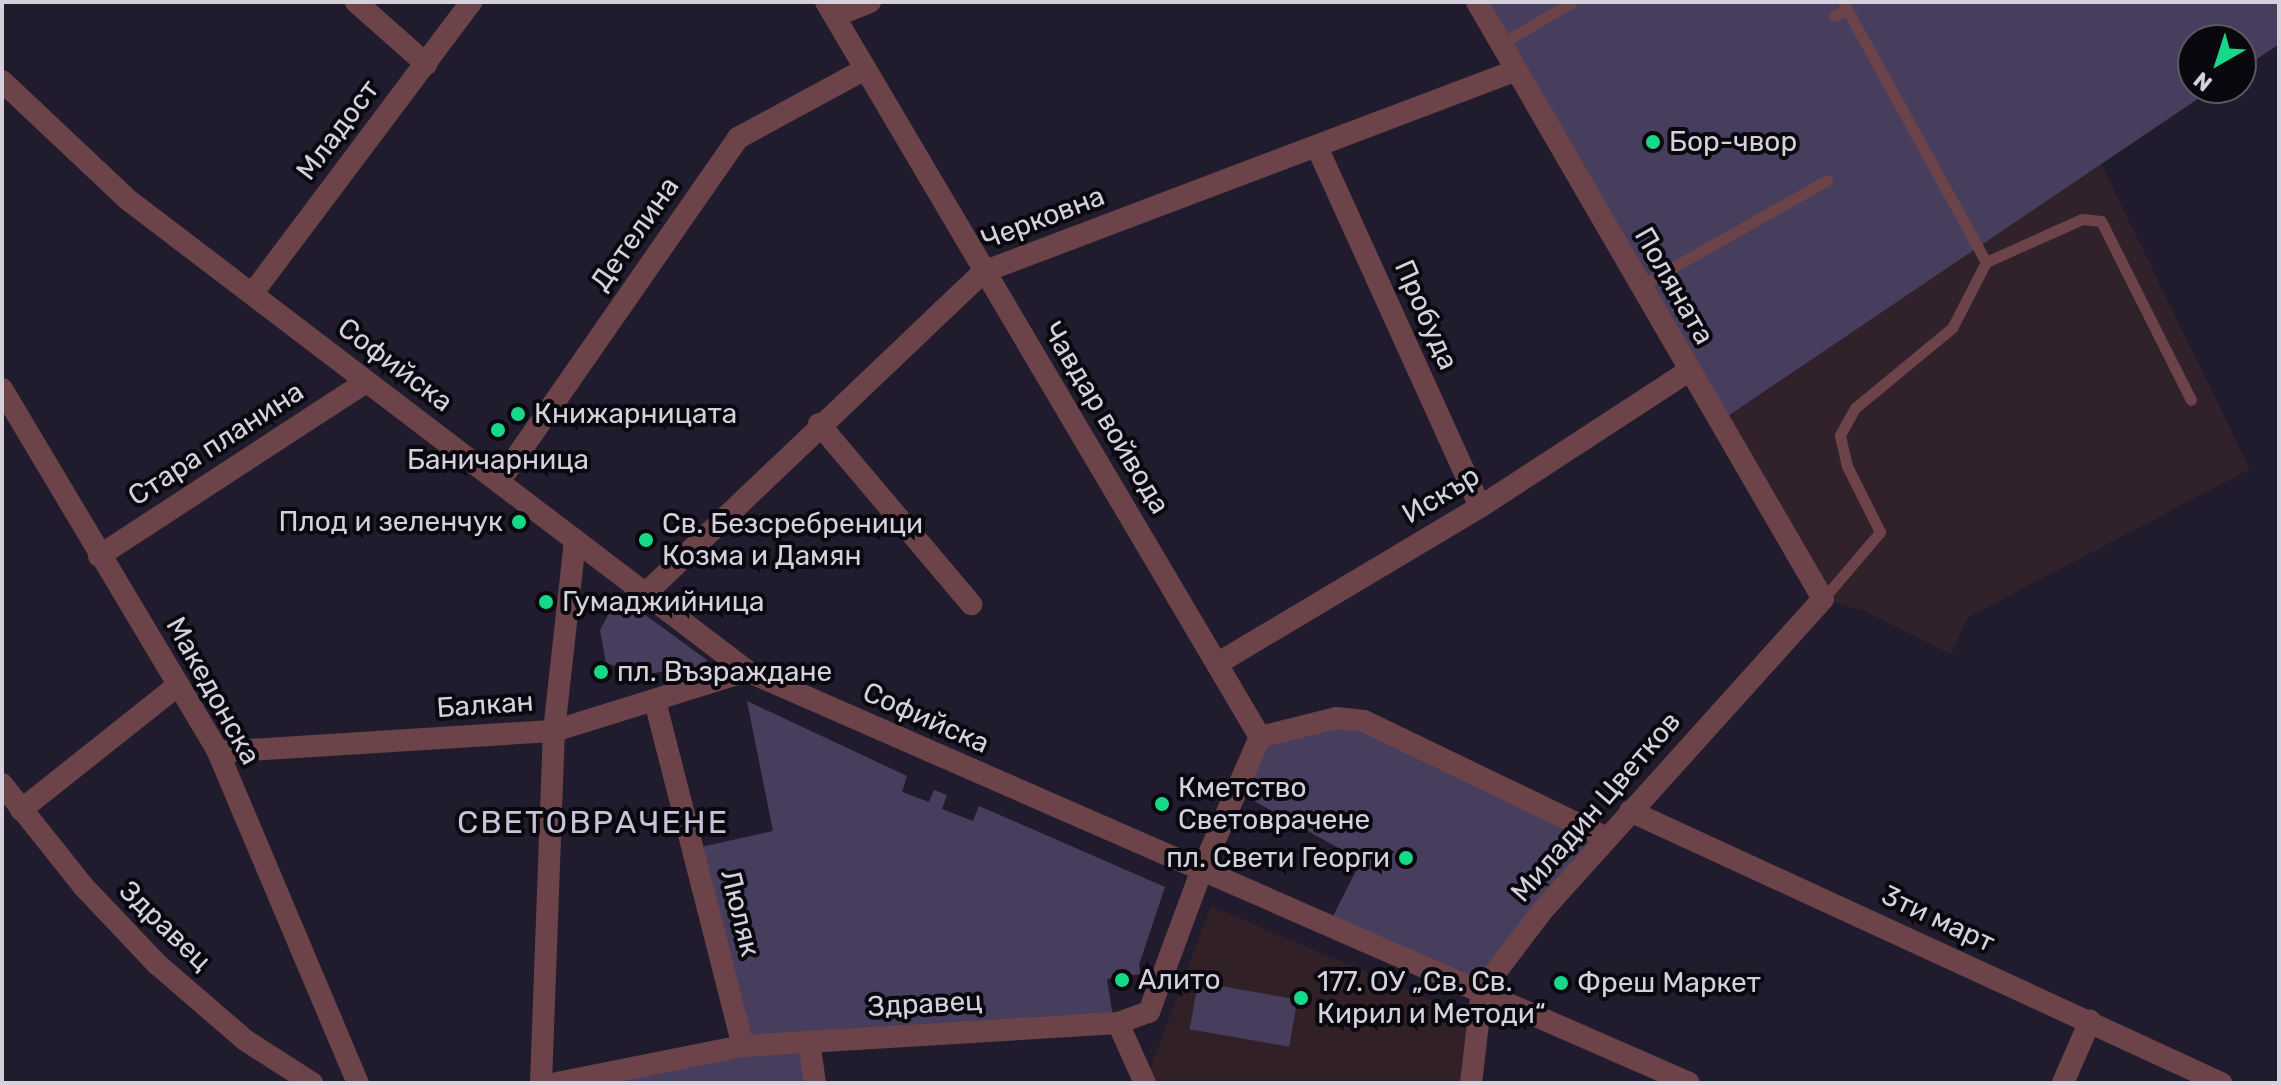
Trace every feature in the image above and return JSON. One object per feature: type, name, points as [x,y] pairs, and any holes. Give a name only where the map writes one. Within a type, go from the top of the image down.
[{"type":"street","points":[[356,2],[426,64]]},
{"type":"street","name":"Младост","points":[[252,294],[471,2]]},
{"type":"street","points":[[830,9],[870,2]]},
{"type":"street","name":"Поляната","points":[[1477,2],[1514,71],[1823,599]]},
{"type":"street","name":"Чавдар войвода","points":[[830,9],[983,272],[1220,662],[1260,737]]},
{"type":"street","name":"Детелина","points":[[499,482],[738,138],[865,69]]},
{"type":"street","name":"Черковна","points":[[645,594],[819,424],[983,272],[1514,71]]},
{"type":"street","name":"Софийска","points":[[2,81],[127,199],[747,671],[1689,1083]]},
{"type":"street","name":"Пробуда","points":[[1317,147],[1480,507]]},
{"type":"street","name":"Искър","points":[[1220,662],[1480,507],[1689,371]]},
{"type":"street","name":"Стара планина","points":[[99,556],[366,382]]},
{"type":"street","name":"Македонска","points":[[2,389],[218,752],[358,1083]]},
{"type":"street","points":[[819,424],[971,604]]},
{"type":"street","points":[[541,1083],[554,731],[575,540]]},
{"type":"street","name":"Миладин Цветков","points":[[1482,990],[1630,811],[1823,599]]},
{"type":"street","name":"Балкан","points":[[218,752],[554,731],[747,671]]},
{"type":"street","points":[[21,810],[178,685]]},
{"type":"street","name":"Люляк","points":[[655,701],[743,1046]]},
{"type":"street","points":[[1201,872],[1260,737],[1336,718],[1364,721],[1607,838]]},
{"type":"street","name":"Здравец","points":[[2,784],[21,810],[157,964],[245,1040],[312,1083]]},
{"type":"street","name":"3ти март","points":[[1630,811],[2221,1083]]},
{"type":"street","name":"Здравец","points":[[557,1083],[743,1046],[1118,1023],[1149,1012],[1201,872]]},
{"type":"street","points":[[1471,1083],[1482,990]]},
{"type":"street","points":[[2063,1083],[2090,1021]]},
{"type":"street","points":[[1118,1023],[1145,1083]]},
{"type":"street","points":[[809,1041],[815,1083]]},
{"type":"lane","points":[[1501,44],[1572,2]]},
{"type":"lane","points":[[1834,16],[1845,6],[1986,262]]},
{"type":"lane","points":[[1640,287],[1827,180]]},
{"type":"lane","points":[[1823,599],[1880,532],[1847,466],[1840,435],[1855,408],[1952,328],[1986,262],[2082,219],[2101,221],[2191,400]]},
{"type":"shaded area","points":[[1476,2],[2279,2],[2279,44],[2257,59],[2257,24],[2177,24],[2177,104],[2190,104],[1719,422]]},
{"type":"shaded area","points":[[2101,164],[2250,469],[1967,618],[1951,654],[1864,611],[1823,599],[1719,422]]},
{"type":"shaded area","points":[[625,600],[707,660],[704,666],[640,675],[606,663],[600,630],[612,608]]},
{"type":"shaded area","points":[[747,701],[907,776],[902,792],[929,802],[934,790],[947,795],[942,809],[973,821],[979,806],[1165,887],[1139,965],[1141,974],[1107,979],[1114,1024],[809,1041],[815,1083],[557,1083],[743,1046],[692,849],[773,831]]},
{"type":"shaded area","name":"пл. Свети Георги","points":[[1336,718],[1607,838],[1482,990],[1328,926],[1358,867],[1353,856],[1236,791],[1260,737]]},
{"type":"shaded area","name":"177. ОУ „Св. Св. Кирил и Методи“","points":[[1211,906],[1478,1020],[1471,1083],[1145,1083]]},
{"type":"shaded area","points":[[1198,982],[1297,1000],[1289,1047],[1190,1029]]},
{"type":"place","name":"Бор-чвор","points":[[1653,142]]},
{"type":"place","name":"Книжарницата","points":[[518,414]]},
{"type":"place","name":"Баничарница","points":[[498,430]]},
{"type":"place","name":"Плод и зеленчук","points":[[519,522]]},
{"type":"place","name":"Св. Безсребреници Козма и Дамян","points":[[646,540]]},
{"type":"place","name":"Гумаджийница","points":[[546,602]]},
{"type":"place","name":"пл. Възраждане","points":[[601,672]]},
{"type":"place","name":"Кметство Световрачене","points":[[1162,804]]},
{"type":"place","name":"пл. Свети Георги","points":[[1406,858]]},
{"type":"place","name":"Алито","points":[[1122,980]]},
{"type":"place","name":"Фреш Маркет","points":[[1561,983]]},
{"type":"place","name":"177. ОУ „Св. Св. Кирил и Методи“","points":[[1301,998]]},
{"type":"district","name":"СВЕТОВРАЧЕНЕ","points":[[593,822]]}]
